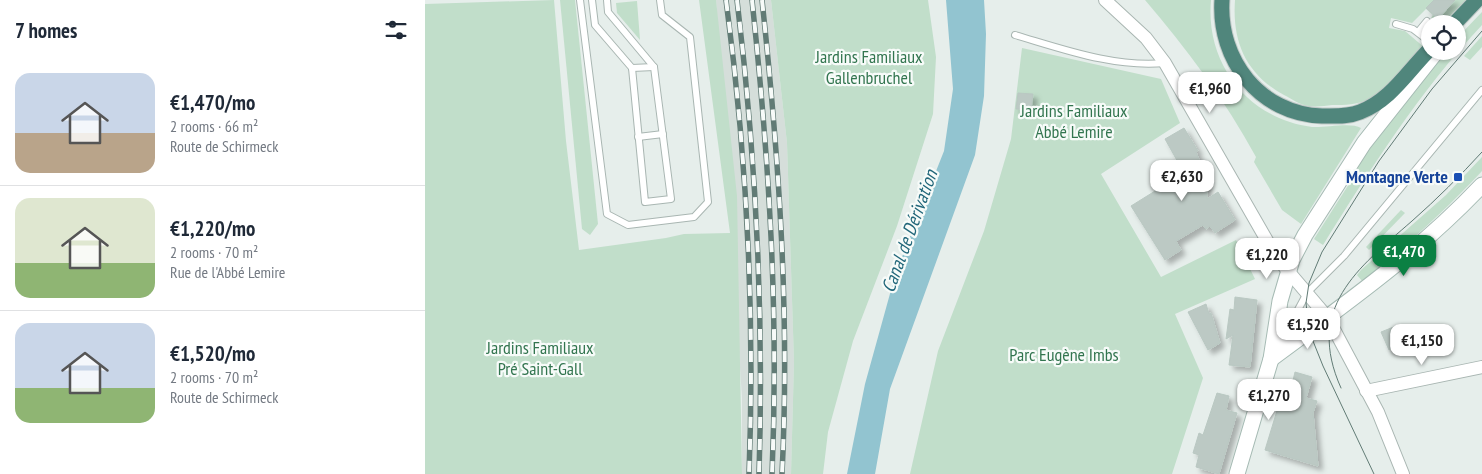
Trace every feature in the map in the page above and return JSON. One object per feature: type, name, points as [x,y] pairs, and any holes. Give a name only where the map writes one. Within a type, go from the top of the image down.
[{"type":"highway","points":[[1222,0],[1221,17],[1225,41],[1237,68],[1256,90],[1293,111],[1313,116],[1341,117],[1363,111],[1381,101],[1397,88],[1421,60]]},
{"type":"highway","points":[[1463,15],[1477,0]]},
{"type":"main road","points":[[1466,20],[1482,3]]},
{"type":"main road","points":[[1237,474],[1271,359],[1280,301],[1288,272],[1305,235],[1364,143],[1430,60]]},
{"type":"main road","points":[[1271,359],[1328,318],[1436,231],[1482,185]]},
{"type":"street","points":[[1105,0],[1146,38],[1165,63],[1277,258],[1328,318],[1378,412],[1403,474]]},
{"type":"street","points":[[1277,258],[1281,276],[1280,301]]},
{"type":"street","points":[[1341,341],[1339,323],[1342,311],[1351,300]]},
{"type":"street","points":[[1366,391],[1482,367]]},
{"type":"lane","points":[[580,0],[607,214],[628,225],[694,217],[708,202],[690,37],[662,15],[660,0]]},
{"type":"lane","points":[[592,0],[595,25],[632,68],[645,202],[671,199],[654,67],[608,12],[607,0]]},
{"type":"lane","points":[[1396,24],[1405,25],[1421,35]]},
{"type":"lane","points":[[1417,32],[1421,28]]},
{"type":"lane","points":[[1015,35],[1077,53],[1145,65],[1165,63]]},
{"type":"lane","points":[[632,68],[654,67]]},
{"type":"lane","points":[[1271,359],[1307,293],[1344,256],[1482,90]]},
{"type":"lane","points":[[638,137],[663,134]]},
{"type":"shaded area","points":[[716,0],[771,0],[787,143],[794,362],[791,474],[742,474],[742,398]]},
{"type":"green space","name":"Jardins Familiaux Pré Saint-Gall","points":[[554,0],[566,141],[579,250],[684,234],[730,233],[699,0],[716,0],[737,196],[742,474],[425,474],[425,4]]},
{"type":"green space","points":[[560,0],[575,0],[598,224],[590,235],[582,229]]},
{"type":"green space","name":"Jardins Familiaux Gallenbruchel","points":[[771,0],[928,0],[936,57],[933,114],[897,226],[853,341],[828,432],[823,474],[791,474],[794,362],[787,143]]},
{"type":"green space","points":[[1145,0],[1211,0],[1211,23],[1215,45],[1223,66],[1235,84],[1250,100],[1268,113],[1289,122],[1312,127],[1345,125],[1361,128],[1301,224],[1282,210],[1254,162],[1256,157],[1218,95],[1176,37]]},
{"type":"green space","points":[[1235,0],[1471,0],[1457,15],[1433,15],[1426,9],[1412,23],[1391,18],[1389,28],[1405,31],[1421,45],[1421,53],[1400,77],[1378,95],[1351,104],[1309,106],[1296,102],[1271,87],[1251,67],[1244,55],[1236,30]]},
{"type":"green space","points":[[637,1],[640,40],[617,13],[616,3]]},
{"type":"green space","points":[[1482,12],[1482,25],[1466,43],[1466,29]]},
{"type":"green space","points":[[1482,36],[1482,47],[1470,60],[1466,57],[1466,54]]},
{"type":"green space","name":"Parc Eugène Imbs","points":[[1022,48],[1161,79],[1180,123],[1101,174],[1161,277],[1236,240],[1255,279],[1175,314],[1203,378],[1172,474],[910,474],[938,351],[984,231],[1011,139]]},
{"type":"green space","points":[[1437,60],[1451,60],[1397,131],[1323,245],[1314,239],[1349,184],[1355,169]]},
{"type":"green space","points":[[1482,157],[1482,171],[1468,186],[1363,282],[1357,275],[1361,270],[1446,195]]},
{"type":"green space","points":[[1401,210],[1405,213],[1369,250],[1366,247]]},
{"type":"water","points":[[946,0],[984,0],[986,34],[984,96],[975,155],[890,389],[875,474],[847,474],[865,384],[896,272],[944,151],[953,89]]},
{"type":"building","points":[[1434,0],[1455,0],[1442,15],[1434,15],[1426,8]]},
{"type":"building","points":[[1018,93],[1033,94],[1031,110],[1016,109]]},
{"type":"building","points":[[1184,128],[1198,151],[1196,152],[1207,179],[1207,199],[1218,192],[1235,220],[1215,233],[1210,226],[1206,229],[1203,225],[1176,241],[1181,250],[1165,260],[1131,206],[1184,173],[1165,139]]},
{"type":"building","points":[[1235,297],[1257,300],[1250,367],[1229,365],[1233,335],[1226,339],[1230,309],[1234,310]]},
{"type":"building","points":[[1206,304],[1209,314],[1211,313],[1220,343],[1208,350],[1188,312]]},
{"type":"building","points":[[1396,326],[1405,343],[1389,350],[1381,332]]},
{"type":"building","points":[[1295,372],[1312,377],[1306,398],[1317,401],[1313,413],[1318,466],[1265,450],[1283,391],[1290,393]]},
{"type":"building","points":[[1217,393],[1229,396],[1226,410],[1237,413],[1219,474],[1196,467],[1199,455],[1193,453],[1199,433],[1203,435]]},
{"type":"tram line","points":[[1374,474],[1323,366],[1309,331],[1306,303],[1309,283],[1322,252],[1379,161],[1432,89],[1482,31]]},
{"type":"tram line","points":[[1341,388],[1331,360],[1329,335],[1333,313],[1342,292],[1373,256],[1457,179],[1482,152]]},
{"type":"railway","points":[[726,0],[739,118],[748,237],[751,355],[749,474]]},
{"type":"railway","points":[[737,0],[754,177],[757,237],[760,355],[759,474]]},
{"type":"railway","points":[[752,0],[768,177],[771,237],[774,355],[772,474]]},
{"type":"railway","points":[[762,0],[778,177],[784,296],[785,355],[782,474]]},
{"type":"place","name":"Montagne Verte","points":[[1458,177]]},
{"type":"park label","name":"Jardins Familiaux Abbé Lemire","points":[[1074,121]]},
{"type":"water label","name":"Canal de Dérivation","points":[[909,231]]}]
